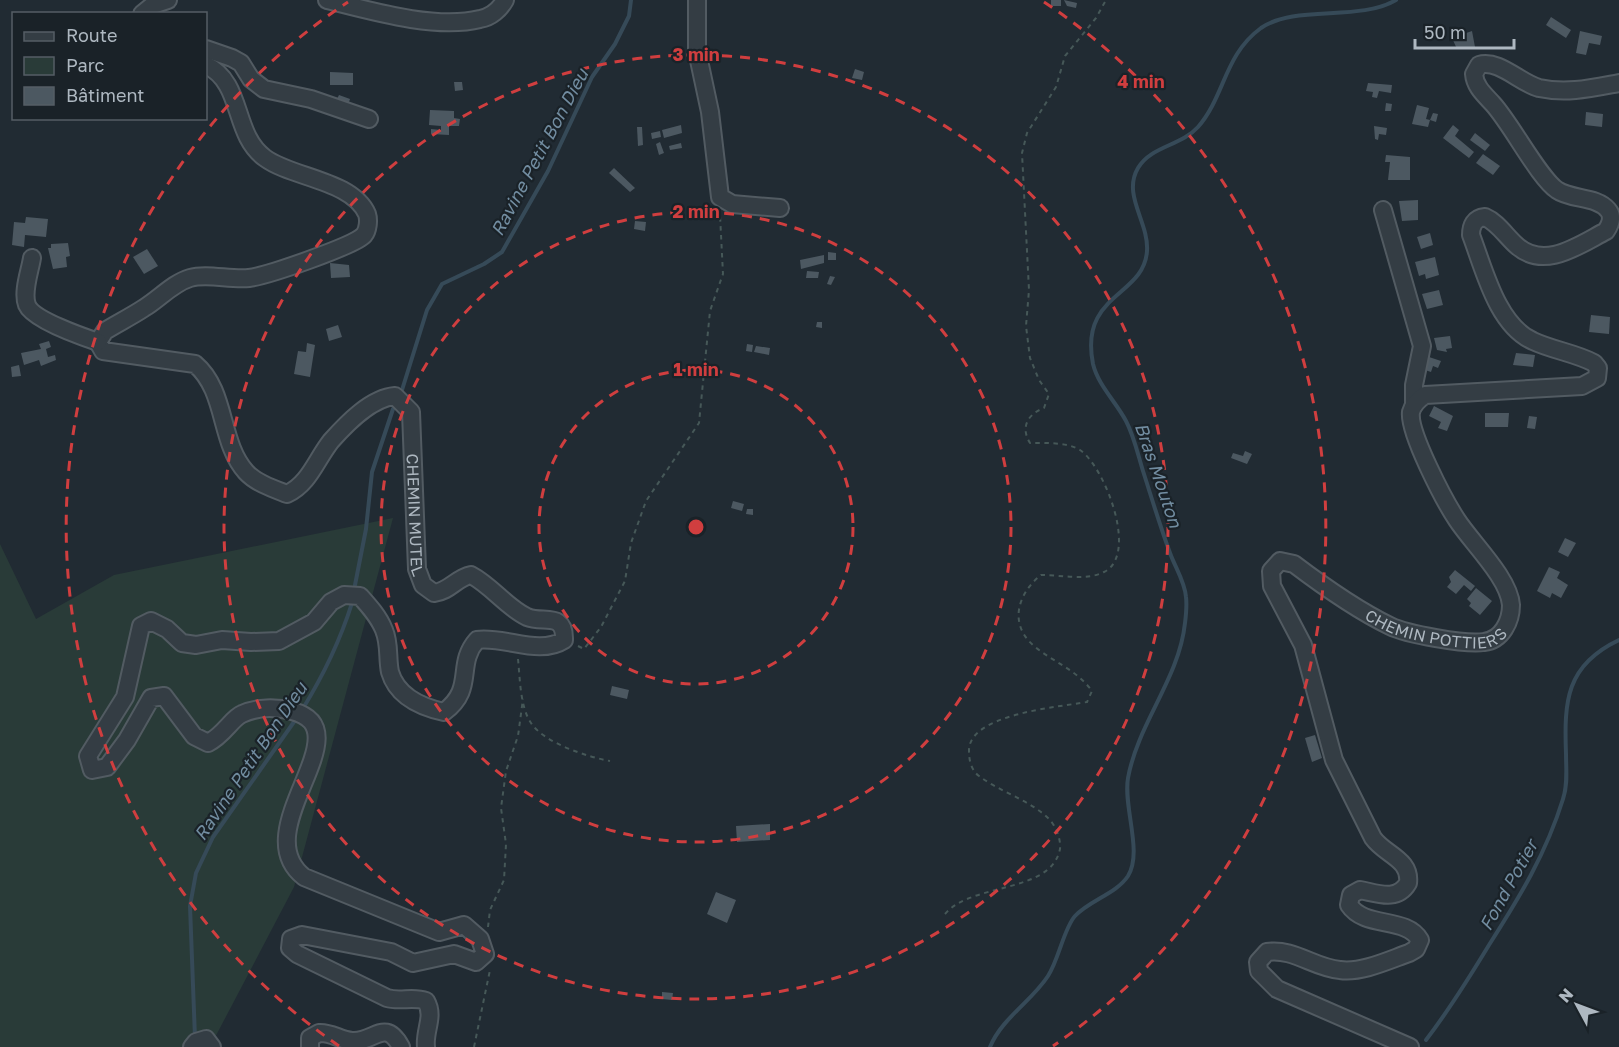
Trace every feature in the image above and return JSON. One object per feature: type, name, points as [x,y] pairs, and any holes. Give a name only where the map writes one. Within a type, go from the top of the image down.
[{"type":"street","points":[[144,12],[153,5],[168,0]]},
{"type":"street","points":[[327,0],[406,17],[448,21],[482,20],[500,9],[505,0]]},
{"type":"street","points":[[697,0],[697,51],[710,112],[720,197],[732,204],[780,207]]},
{"type":"street","points":[[207,49],[241,63],[255,84],[264,88],[311,99],[369,119]]},
{"type":"street","points":[[1414,405],[1425,394],[1450,395],[1582,386],[1598,378],[1598,368],[1594,363],[1531,341],[1512,325],[1498,302],[1471,235],[1471,228],[1477,219],[1485,217],[1527,252],[1561,255],[1606,231],[1610,225],[1609,210],[1600,204],[1563,194],[1548,183],[1512,126],[1479,88],[1474,74],[1479,65],[1490,64],[1536,87],[1570,92],[1619,84]]},
{"type":"street","points":[[32,258],[26,297],[28,307],[33,313],[77,335],[98,342],[105,331],[191,278],[250,278],[344,246],[363,236],[368,227],[367,214],[353,198],[324,182],[279,166],[253,147],[241,126],[235,99],[226,83],[207,66]]},
{"type":"street","points":[[1383,210],[1422,346],[1414,385],[1414,405]]},
{"type":"street","name":"CHEMIN MUTEL","points":[[98,342],[103,351],[195,364],[205,372],[214,392],[234,456],[247,474],[287,494],[300,488],[332,441],[365,408],[384,397],[395,396],[411,412],[417,569],[423,585],[435,594],[446,592],[463,577],[471,575],[521,614],[531,619],[549,619],[559,623],[565,631],[564,640]]},
{"type":"street","name":"CHEMIN POTTIERS","points":[[1410,1047],[1277,988],[1259,971],[1258,962],[1267,952],[1277,951],[1287,952],[1327,968],[1355,969],[1409,953],[1419,945],[1419,940],[1412,932],[1360,918],[1349,905],[1351,895],[1360,890],[1388,896],[1401,892],[1408,884],[1408,872],[1401,861],[1381,847],[1374,838],[1334,760],[1303,645],[1272,586],[1271,577],[1273,566],[1280,561],[1294,564],[1378,620],[1410,633],[1484,642],[1505,629],[1510,614],[1508,593],[1457,520],[1440,490],[1413,427],[1411,412],[1414,405]]},
{"type":"street","points":[[426,1047],[425,1037],[431,1016],[426,1001],[419,998],[396,1001],[387,998],[297,954],[290,948],[291,939],[302,935],[391,952],[413,963],[454,954],[476,962],[485,954],[480,939],[464,925],[439,932],[304,877],[293,869],[286,849],[289,825],[318,740],[314,723],[307,715],[282,709],[254,709],[238,715],[222,736],[208,743],[194,736],[164,696],[151,698],[127,740],[106,767],[92,770],[87,756],[125,697],[141,626],[151,621],[167,629],[182,643],[196,645],[222,640],[279,641],[314,622],[331,602],[344,594],[360,596],[384,629],[389,645],[390,671],[397,687],[413,701],[444,712],[457,703],[464,686],[466,659],[477,640],[488,638],[517,644],[555,646],[564,640]]},
{"type":"street","points":[[310,1047],[310,1038],[319,1033],[357,1041],[384,1032],[394,1036],[402,1047]]},
{"type":"street","points":[[192,1047],[196,1042],[206,1039],[212,1047]]},
{"type":"path","points":[[945,914],[951,907],[977,895],[1040,877],[1053,862],[1060,849],[1058,833],[1050,819],[977,775],[969,761],[969,743],[978,730],[998,721],[1037,709],[1087,702],[1092,691],[1083,678],[1032,645],[1020,626],[1017,606],[1029,585],[1041,575],[1092,576],[1107,571],[1118,556],[1120,541],[1112,500],[1100,471],[1080,450],[1059,444],[1030,443],[1025,434],[1026,422],[1034,412],[1044,408],[1049,394],[1039,380],[1030,358],[1026,326],[1029,290],[1022,153],[1027,133],[1056,87],[1065,56],[1096,18],[1106,0]]},
{"type":"path","points":[[564,640],[584,649],[601,627],[625,581],[630,543],[646,501],[699,423],[710,311],[723,274],[720,197]]},
{"type":"path","points":[[517,644],[523,699],[531,724],[553,741],[583,756],[610,761]]},
{"type":"path","points":[[486,934],[490,910],[504,880],[506,844],[501,808],[506,771],[518,736],[523,699]]},
{"type":"path","points":[[474,1047],[491,965]]},
{"type":"green space","points":[[393,518],[294,887],[210,1047],[0,1047],[0,544],[36,619],[114,575]]},
{"type":"building","points":[[1051,0],[1061,0],[1061,6],[1051,6]]},
{"type":"building","points":[[1064,0],[1077,3],[1076,8],[1067,6]]},
{"type":"building","points":[[1551,17],[1571,30],[1566,38],[1546,25]]},
{"type":"building","points":[[1472,31],[1475,47],[1457,49],[1452,38]]},
{"type":"building","points":[[1580,31],[1602,36],[1600,45],[1589,43],[1586,55],[1576,53]]},
{"type":"building","points":[[855,69],[864,72],[862,80],[852,78]]},
{"type":"building","points":[[330,72],[353,73],[353,85],[330,85]]},
{"type":"building","points":[[454,82],[462,82],[463,90],[455,91]]},
{"type":"building","points":[[1368,83],[1392,85],[1391,93],[1379,91],[1377,98],[1372,97],[1373,92],[1366,91]]},
{"type":"building","points":[[339,95],[350,99],[347,108],[335,103]]},
{"type":"building","points":[[1386,103],[1392,104],[1391,111],[1385,111]]},
{"type":"building","points":[[1417,105],[1429,108],[1426,119],[1430,120],[1428,127],[1412,124]]},
{"type":"building","points":[[430,110],[454,111],[454,118],[460,119],[459,126],[449,126],[449,135],[431,134],[431,129],[441,130],[441,126],[429,125]]},
{"type":"building","points":[[1586,112],[1603,114],[1602,127],[1585,125]]},
{"type":"building","points":[[1433,113],[1438,114],[1436,122],[1430,120]]},
{"type":"building","points":[[681,125],[682,133],[664,138],[662,130]]},
{"type":"building","points":[[1453,125],[1459,130],[1455,136],[1474,152],[1469,158],[1443,138]]},
{"type":"building","points":[[1374,126],[1387,128],[1386,135],[1379,134],[1378,140],[1375,139]]},
{"type":"building","points":[[637,127],[642,127],[643,145],[638,146]]},
{"type":"building","points":[[660,131],[661,137],[652,139],[651,133]]},
{"type":"building","points":[[1475,133],[1490,145],[1485,151],[1470,140]]},
{"type":"building","points":[[660,142],[664,153],[659,155],[656,144]]},
{"type":"building","points":[[681,143],[682,148],[670,150],[669,146]]},
{"type":"building","points":[[1483,154],[1500,166],[1493,175],[1476,163]]},
{"type":"building","points":[[1386,155],[1410,157],[1410,180],[1388,180],[1390,162],[1385,162]]},
{"type":"building","points":[[614,168],[635,188],[630,192],[609,173]]},
{"type":"building","points":[[1418,200],[1418,220],[1402,221],[1399,201]]},
{"type":"building","points":[[26,217],[48,219],[46,237],[25,235],[24,247],[12,245],[14,222],[25,223]]},
{"type":"building","points":[[635,221],[646,222],[645,231],[634,229]]},
{"type":"building","points":[[1430,233],[1433,245],[1421,249],[1417,237]]},
{"type":"building","points":[[68,243],[70,256],[66,257],[67,267],[53,269],[48,248],[51,248],[51,244]]},
{"type":"building","points":[[147,249],[158,266],[144,274],[133,257]]},
{"type":"building","points":[[828,252],[836,253],[836,260],[828,260]]},
{"type":"building","points":[[824,255],[824,263],[801,269],[800,260]]},
{"type":"building","points":[[1435,257],[1439,275],[1426,279],[1425,274],[1419,276],[1415,262]]},
{"type":"building","points":[[330,263],[349,265],[350,277],[331,278]]},
{"type":"building","points":[[807,271],[819,272],[818,278],[806,278]]},
{"type":"building","points":[[830,276],[835,277],[831,285],[827,284]]},
{"type":"building","points":[[1439,290],[1443,305],[1427,309],[1422,294]]},
{"type":"building","points":[[1591,315],[1610,317],[1609,334],[1589,332]]},
{"type":"building","points":[[817,322],[822,322],[822,328],[816,327]]},
{"type":"building","points":[[338,325],[342,337],[329,341],[326,329]]},
{"type":"building","points":[[1450,336],[1452,348],[1446,349],[1447,352],[1437,350],[1434,338]]},
{"type":"building","points":[[49,341],[51,347],[46,349],[48,357],[55,355],[56,360],[41,366],[39,360],[24,365],[21,353],[41,349],[39,344]]},
{"type":"building","points":[[307,343],[315,345],[310,377],[294,374],[298,351],[306,352]]},
{"type":"building","points":[[747,344],[753,345],[752,352],[746,351]]},
{"type":"building","points":[[756,346],[770,348],[769,355],[754,352]]},
{"type":"building","points":[[1516,353],[1535,355],[1533,367],[1513,365]]},
{"type":"building","points":[[1429,357],[1441,361],[1438,368],[1433,366],[1431,372],[1425,370]]},
{"type":"building","points":[[19,365],[21,376],[12,377],[11,367]]},
{"type":"building","points":[[1434,406],[1453,416],[1447,431],[1438,428],[1441,422],[1429,416]]},
{"type":"building","points":[[1485,413],[1509,413],[1508,427],[1485,427]]},
{"type":"building","points":[[1529,416],[1537,417],[1535,429],[1527,428]]},
{"type":"building","points":[[1245,451],[1252,454],[1247,464],[1231,458],[1233,453],[1243,456]]},
{"type":"building","points":[[733,501],[744,504],[742,511],[731,508]]},
{"type":"building","points":[[747,509],[753,509],[753,515],[746,514]]},
{"type":"building","points":[[1565,538],[1576,543],[1568,557],[1558,552]]},
{"type":"building","points":[[1549,567],[1560,572],[1557,578],[1568,585],[1561,598],[1552,593],[1550,598],[1537,591]]},
{"type":"building","points":[[1455,570],[1475,586],[1471,591],[1464,585],[1456,594],[1447,587],[1451,582],[1449,577]]},
{"type":"building","points":[[1476,588],[1492,601],[1480,615],[1469,606],[1471,603],[1467,599]]},
{"type":"building","points":[[612,686],[629,690],[627,699],[610,695]]},
{"type":"building","points":[[1315,735],[1322,758],[1312,762],[1305,738]]},
{"type":"building","points":[[770,824],[770,840],[737,842],[736,826]]},
{"type":"building","points":[[716,892],[736,900],[727,923],[707,914]]},
{"type":"building","points":[[662,992],[673,993],[672,1000],[662,999]]},
{"type":"waterway","name":"Ravine Petit Bon Dieu","points":[[402,390],[427,310],[442,284],[484,264],[502,252],[548,171],[592,77],[615,44],[629,16],[631,0]]},
{"type":"waterway","name":"Bras Mouton","points":[[990,1047],[1002,1027],[1048,976],[1075,916],[1117,888],[1128,876],[1134,855],[1127,790],[1128,778],[1140,738],[1175,663],[1185,623],[1184,586],[1163,533],[1134,439],[1126,421],[1095,372],[1093,364],[1091,341],[1095,323],[1103,309],[1135,278],[1143,266],[1147,251],[1147,240],[1134,198],[1134,178],[1138,168],[1150,155],[1183,138],[1198,127],[1214,102],[1239,50],[1261,28],[1275,21],[1292,17],[1364,10],[1381,7],[1396,0]]},
{"type":"waterway","name":"Ravine Petit Bon Dieu","points":[[355,585],[366,529],[372,472],[393,409]]},
{"type":"waterway","name":"Ravine Petit Bon Dieu","points":[[302,710],[330,658],[352,603]]},
{"type":"waterway","name":"Fond Potier","points":[[1426,1040],[1474,970],[1540,857],[1565,794],[1566,717],[1572,686],[1578,673],[1588,661],[1601,650],[1619,640]]},
{"type":"waterway","name":"Ravine Petit Bon Dieu","points":[[195,1038],[190,906],[196,873],[213,837],[296,719]]}]
